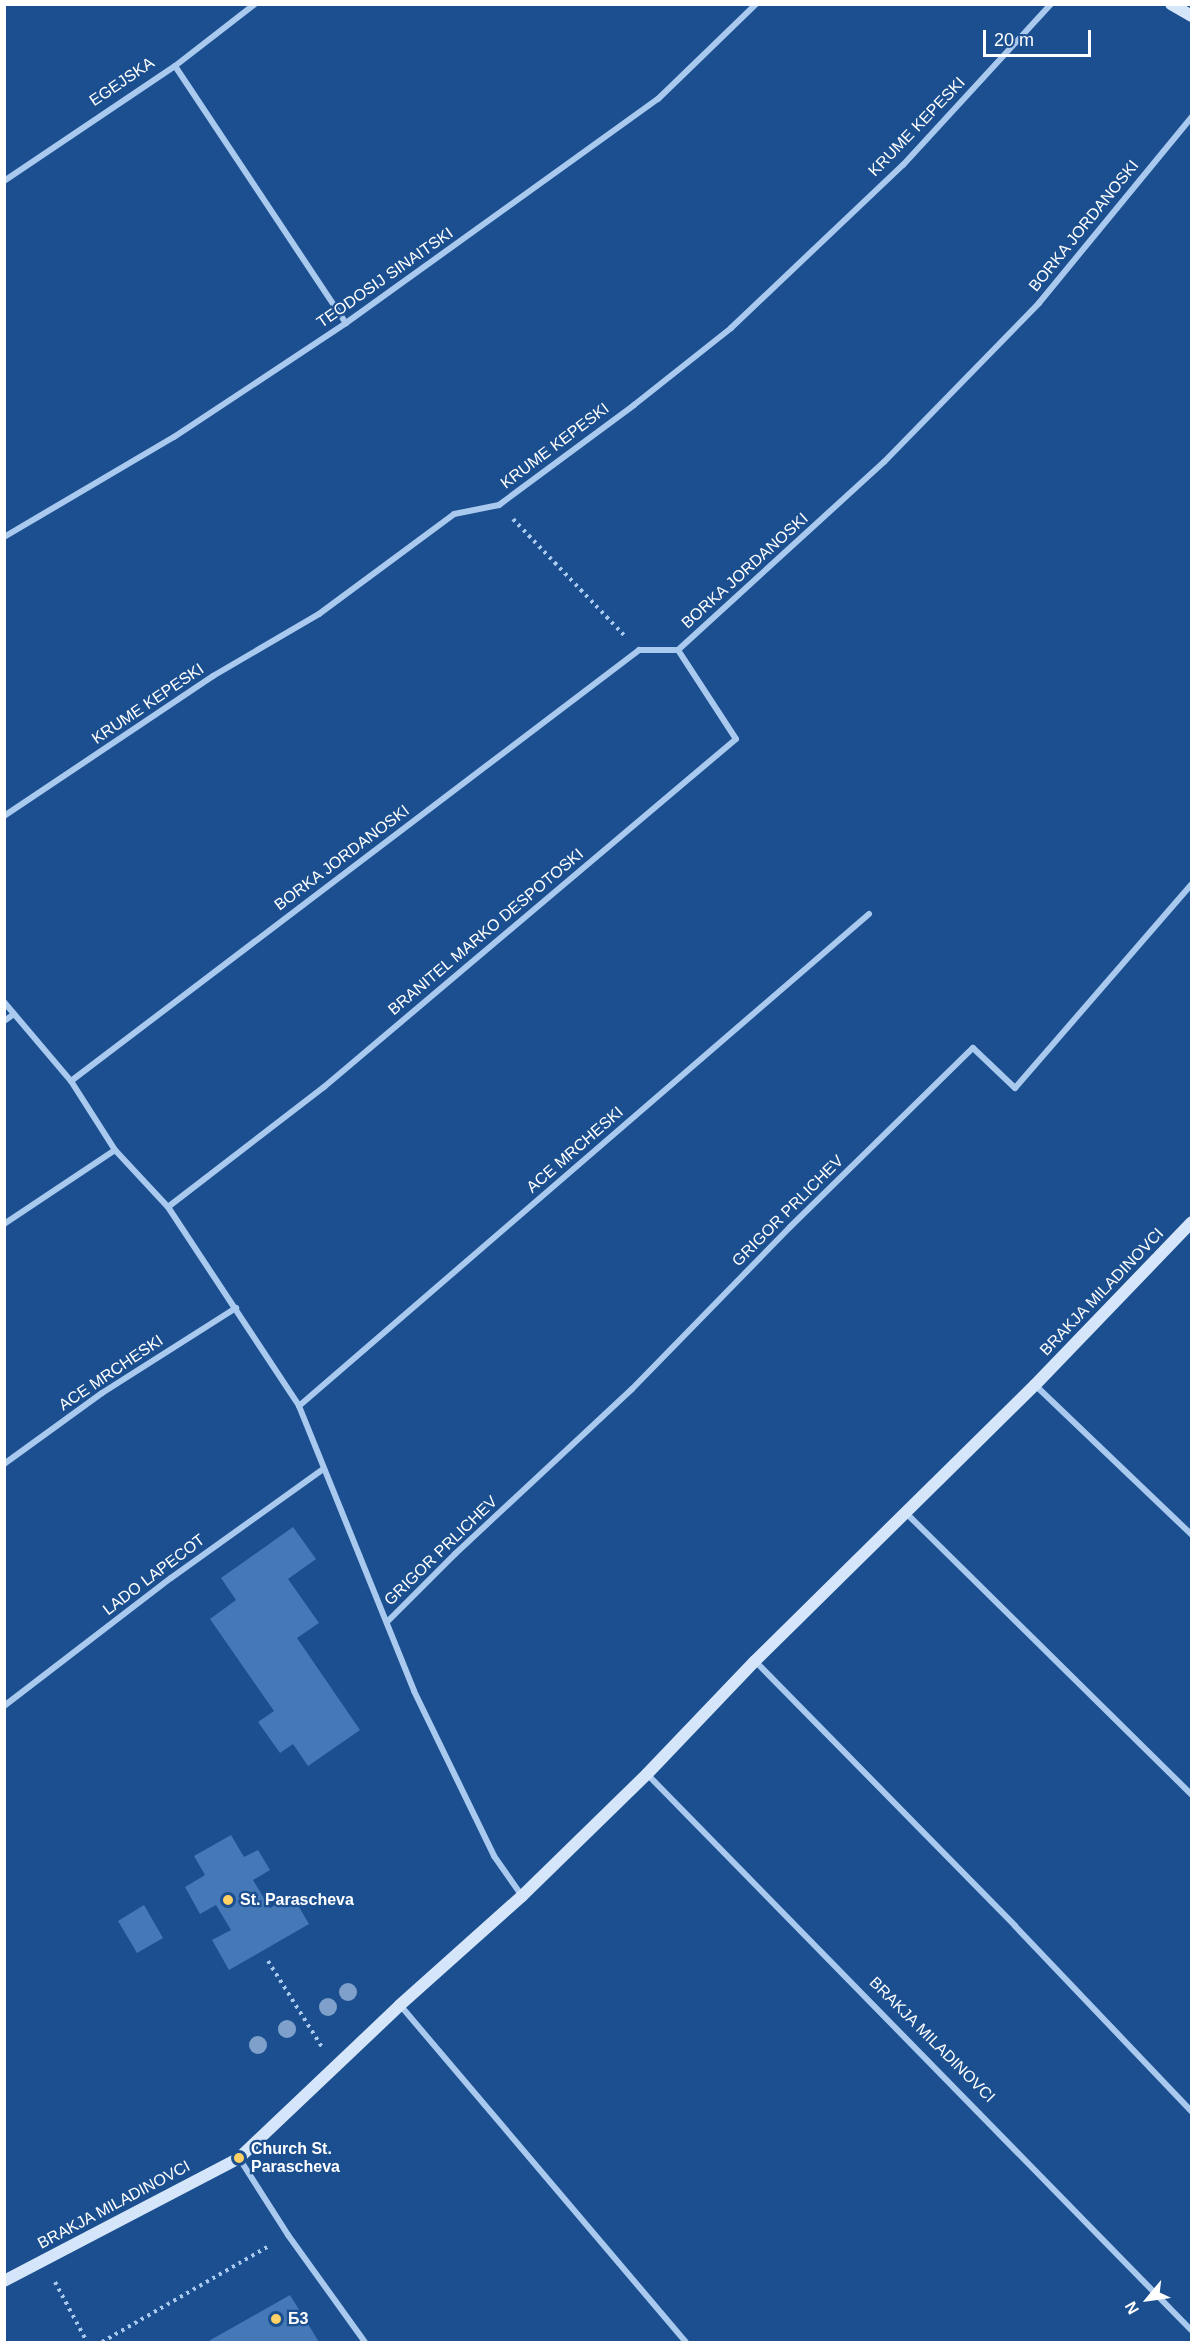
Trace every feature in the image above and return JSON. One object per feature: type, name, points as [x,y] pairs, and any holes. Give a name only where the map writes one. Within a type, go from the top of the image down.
[{"type":"street","name":"EGEJSKA","points":[[4,181],[175,66],[255,4]]},
{"type":"street","name":"TEODOSIJ SINAITSKI","points":[[4,537],[174,437],[346,323],[658,99],[756,4]]},
{"type":"street","name":"KRUME KEPESKI","points":[[4,816],[213,676],[319,614],[454,514],[499,505],[634,405],[731,328],[903,165],[1051,4]]},
{"type":"street","points":[[1171,4],[1191,16]]},
{"type":"street","points":[[175,66],[346,323]]},
{"type":"street","name":"BORKA JORDANOSKI","points":[[71,1081],[639,650],[678,650],[884,462],[1039,303],[1191,117]]},
{"type":"street","name":"BRANITEL MARKO DESPOTOSKI","points":[[168,1207],[324,1087],[736,739],[678,650]]},
{"type":"street","name":"GRIGOR PRLICHEV","points":[[388,1621],[455,1554],[632,1389],[790,1227],[974,1048],[1015,1088],[1191,884]]},
{"type":"street","name":"ACE MRCHESKI","points":[[299,1406],[869,914]]},
{"type":"street","points":[[4,1002],[71,1081],[115,1150],[168,1207],[299,1406],[322,1470],[388,1621],[414,1691],[494,1856],[522,1896]]},
{"type":"street","points":[[4,1021],[14,1014]]},
{"type":"street","points":[[4,1224],[115,1150]]},
{"type":"street","name":"BRAKJA MILADINOVCI","points":[[4,2281],[238,2158],[400,2005],[522,1896],[647,1774],[755,1661],[1035,1385],[1191,1222]]},
{"type":"street","name":"ACE MRCHESKI","points":[[4,1464],[102,1393],[236,1308]]},
{"type":"street","points":[[1035,1385],[1191,1535]]},
{"type":"street","name":"LADO LAPECOT","points":[[4,1706],[171,1578],[322,1470]]},
{"type":"street","points":[[905,1512],[1191,1795]]},
{"type":"street","points":[[755,1661],[1016,1926],[1191,2112]]},
{"type":"street","name":"BRAKJA MILADINOVCI","points":[[647,1774],[1191,2331]]},
{"type":"street","points":[[400,2005],[686,2343]]},
{"type":"street","points":[[238,2158],[288,2235],[365,2343]]},
{"type":"path","points":[[499,505],[639,650]]},
{"type":"path","points":[[268,1961],[335,2068]]},
{"type":"path","points":[[102,2343],[288,2235]]},
{"type":"path","points":[[47,2259],[59,2292],[87,2343]]},
{"type":"building","points":[[293,1527],[316,1559],[288,1579],[319,1623],[297,1638],[360,1730],[308,1766],[293,1744],[280,1753],[258,1722],[274,1711],[210,1619],[236,1600],[221,1578]]},
{"type":"building","name":"St. Parascheva","points":[[231,1835],[244,1857],[258,1850],[270,1870],[253,1880],[270,1908],[292,1895],[309,1924],[229,1970],[212,1940],[231,1930],[216,1905],[200,1914],[185,1887],[205,1875],[194,1856]]},
{"type":"building","points":[[144,1905],[163,1938],[137,1953],[118,1921]]},
{"type":"building","name":"Б3","points":[[290,2295],[319,2342],[207,2342]]},
{"type":"place","name":"St. Parascheva","points":[[228,1900]]},
{"type":"place","name":"Church St. Parascheva","points":[[239,2158]]},
{"type":"place","name":"Б3","points":[[276,2319]]}]
